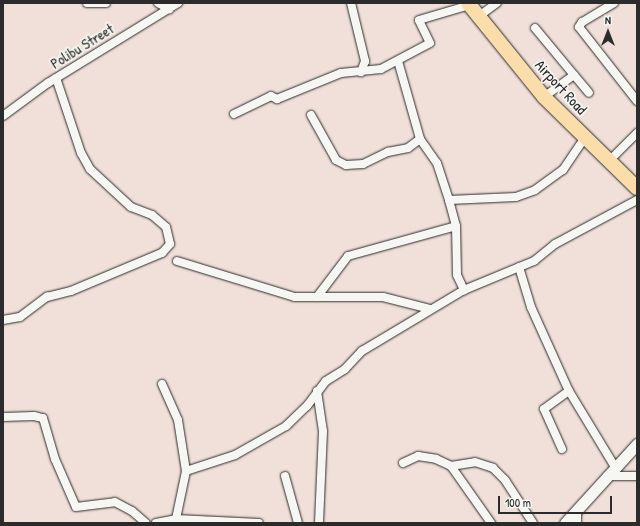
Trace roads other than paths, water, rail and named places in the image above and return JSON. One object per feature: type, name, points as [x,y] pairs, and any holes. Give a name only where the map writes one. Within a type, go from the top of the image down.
[{"type":"highway","name":"Airport Road","points":[[469,4],[544,97],[637,188]]},
{"type":"street","points":[[87,3],[106,3]]},
{"type":"street","points":[[158,3],[169,9]]},
{"type":"street","name":"Polibu Street","points":[[3,116],[56,78],[178,3]]},
{"type":"street","points":[[351,3],[365,61],[361,72]]},
{"type":"street","points":[[479,16],[497,3]]},
{"type":"street","points":[[614,3],[582,22],[579,27],[637,101]]},
{"type":"street","points":[[234,114],[271,96],[277,99],[341,73],[381,69],[430,43],[419,20],[469,4]]},
{"type":"street","points":[[535,28],[589,93]]},
{"type":"street","points":[[398,61],[420,139],[437,163],[450,200],[456,226],[457,275],[464,290]]},
{"type":"street","points":[[544,97],[574,75]]},
{"type":"street","points":[[3,320],[20,317],[46,297],[70,291],[162,253],[170,244],[166,227],[152,215],[130,208],[90,169],[81,154],[56,78]]},
{"type":"street","points":[[311,115],[336,160],[346,166],[363,164],[388,152],[408,148],[420,139]]},
{"type":"street","points":[[609,161],[637,133]]},
{"type":"street","points":[[450,200],[516,198],[536,190],[563,170],[585,137]]},
{"type":"street","points":[[186,471],[235,455],[286,426],[307,406],[317,391],[345,369],[362,351],[430,309],[464,290],[534,261],[556,244],[637,200]]},
{"type":"street","points":[[317,297],[348,256],[456,226]]},
{"type":"street","points":[[177,261],[295,297],[383,297],[430,309]]},
{"type":"street","points":[[519,267],[531,307],[570,391],[615,467]]},
{"type":"street","points":[[162,384],[178,420],[186,471],[176,518]]},
{"type":"street","points":[[317,391],[323,431],[318,523]]},
{"type":"street","points":[[562,449],[544,409],[570,391]]},
{"type":"street","points":[[3,416],[43,418],[55,459],[76,507],[115,502],[132,511],[146,523]]},
{"type":"street","points":[[565,523],[577,512],[607,476],[637,444]]},
{"type":"street","points":[[403,463],[418,456],[436,459],[451,466],[491,523]]},
{"type":"street","points":[[451,466],[475,462],[493,468],[505,480],[533,523]]},
{"type":"street","points":[[285,476],[298,522],[289,523]]},
{"type":"street","points":[[607,476],[637,476]]},
{"type":"street","points":[[577,512],[577,523]]},
{"type":"street","points":[[156,523],[176,518],[259,523]]}]
